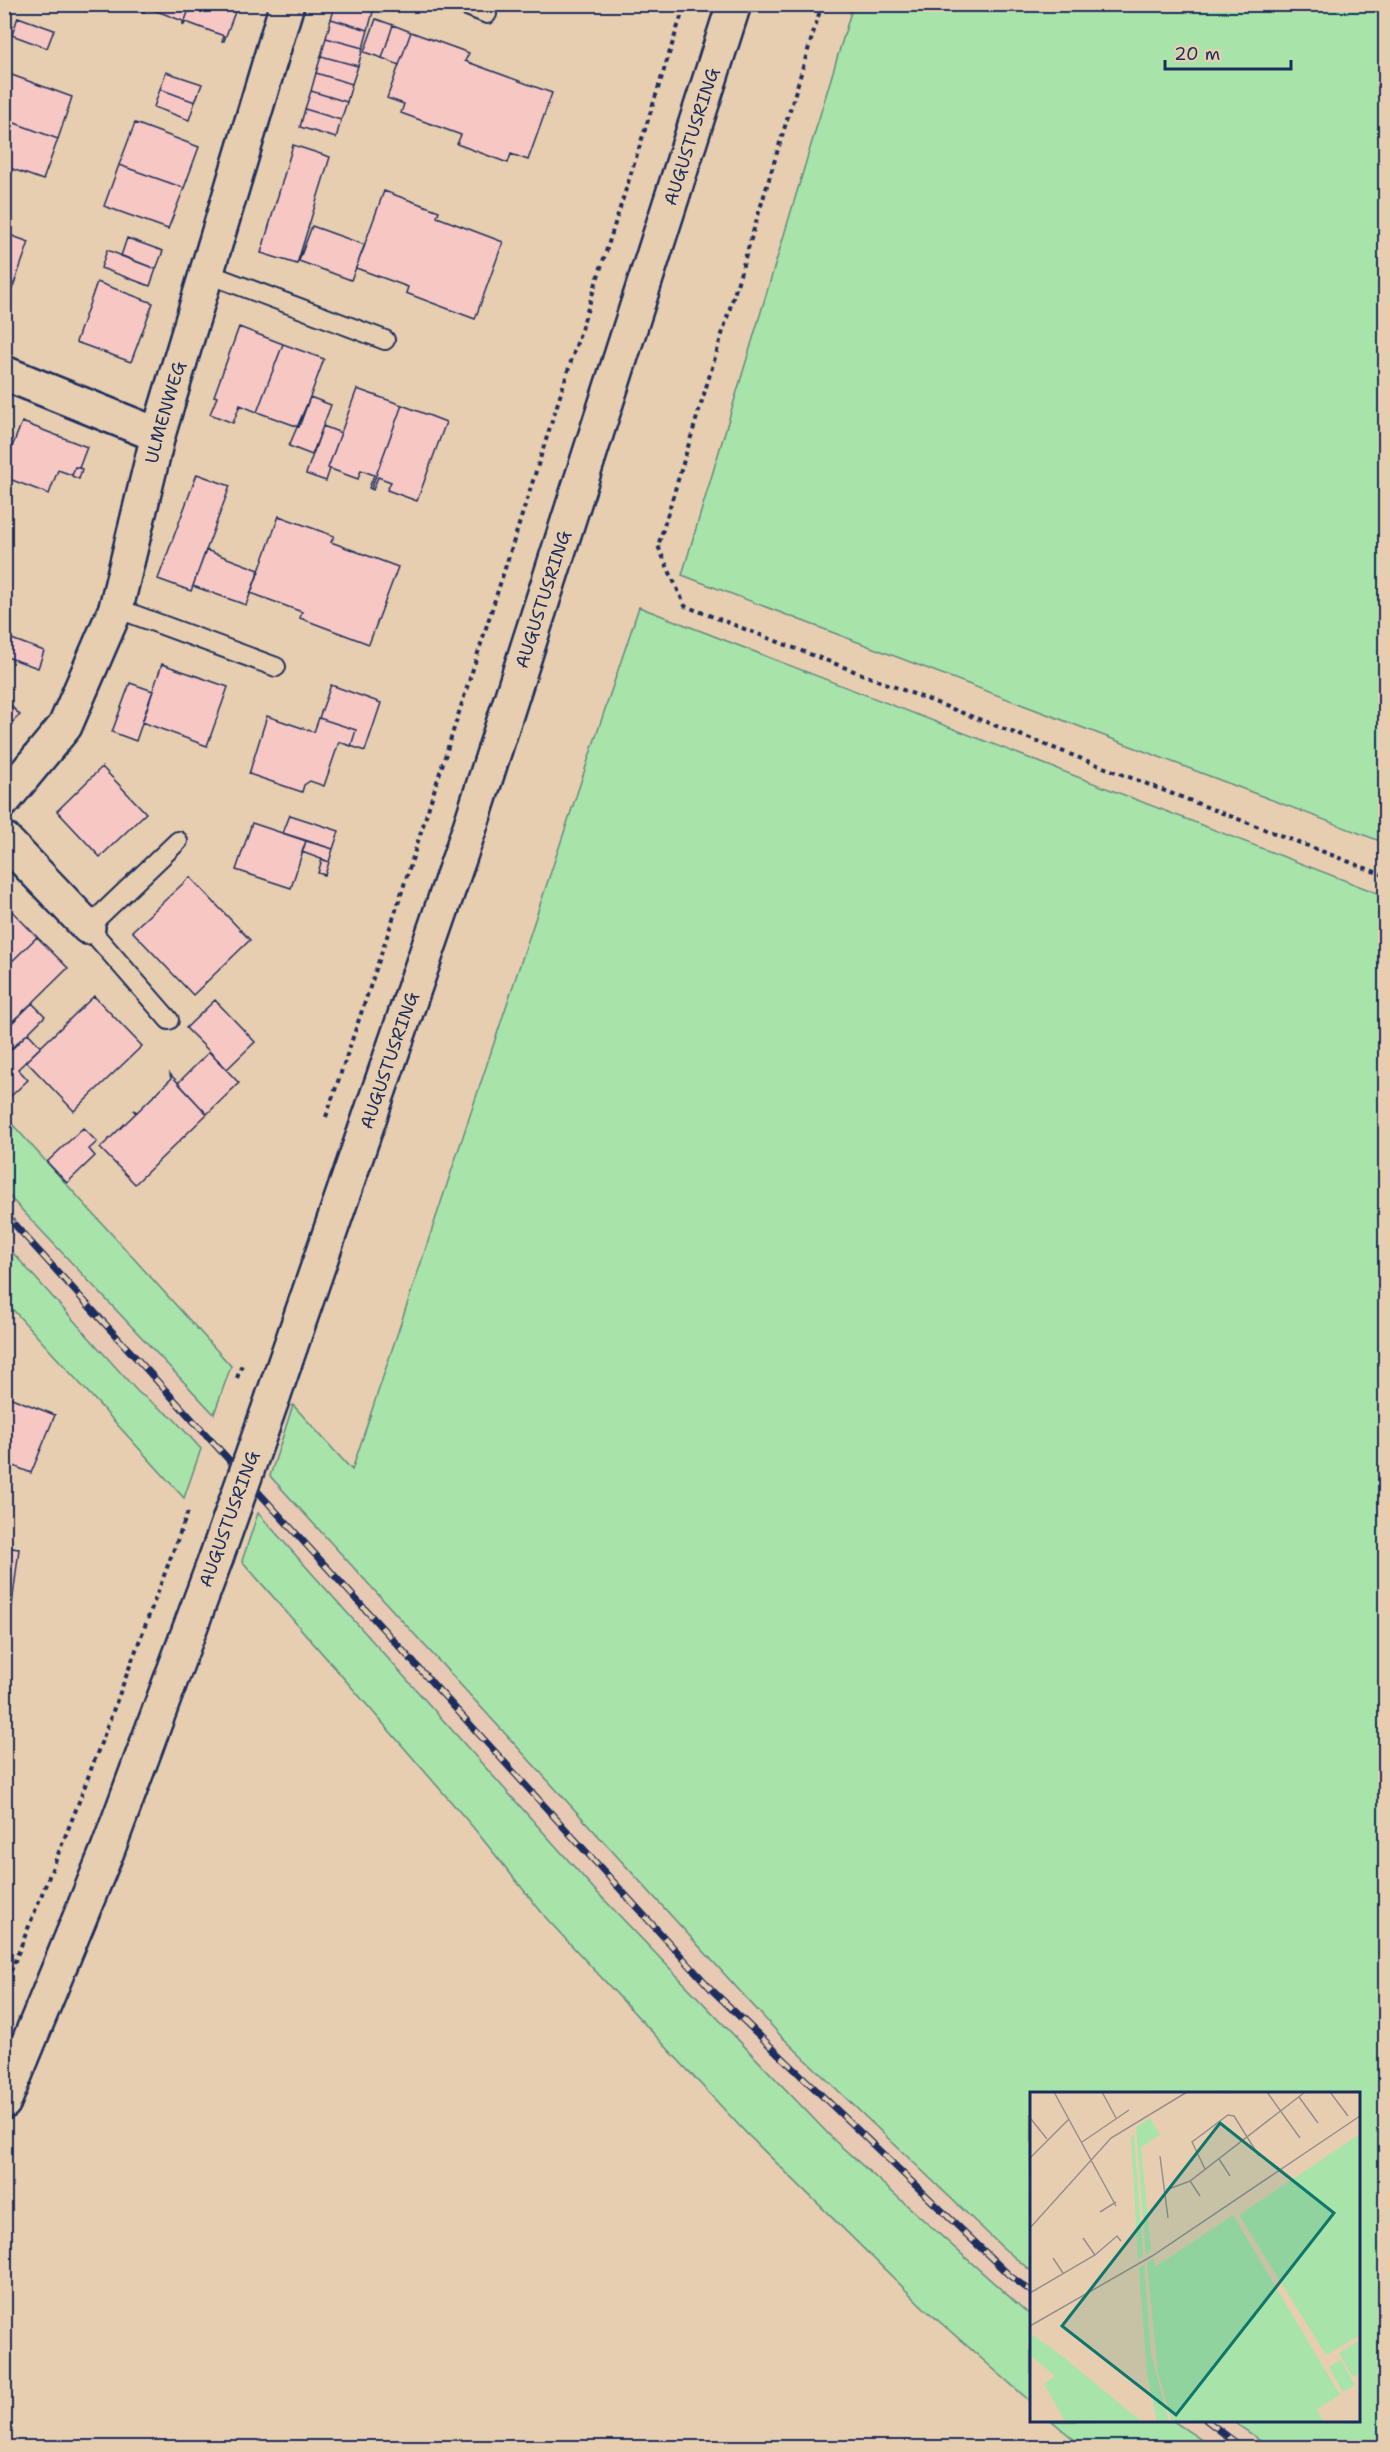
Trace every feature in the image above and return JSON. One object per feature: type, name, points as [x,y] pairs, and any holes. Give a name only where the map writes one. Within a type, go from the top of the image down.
[{"type":"main road","name":"ULMENWEG","points":[[4,800],[65,726],[116,608],[158,435],[287,4]]},
{"type":"main road","name":"AUGUSTUSRING","points":[[4,2102],[108,1849],[273,1397],[470,827],[734,4]]},
{"type":"main road","points":[[4,373],[158,435]]},
{"type":"main road","points":[[4,839],[88,927]]},
{"type":"lane","points":[[462,4],[487,14]]},
{"type":"lane","points":[[206,273],[385,340]]},
{"type":"lane","points":[[116,608],[276,667]]},
{"type":"lane","points":[[169,1020],[88,927],[178,841]]},
{"type":"path","points":[[326,1118],[397,907],[685,4]]},
{"type":"path","points":[[822,4],[658,546],[685,606],[1386,876]]},
{"type":"path","points":[[243,1362],[246,1351]]},
{"type":"path","points":[[4,1988],[75,1812],[183,1525]]},
{"type":"shaded area","points":[[4,1192],[214,1414],[201,1449],[174,1419],[138,1392],[5,1244]]},
{"type":"shaded area","points":[[270,1476],[781,2036],[1002,2247],[1030,2270],[1030,2315],[835,2141],[594,1889],[258,1513]]},
{"type":"shaded area","points":[[1174,2422],[1234,2422],[1271,2447],[1212,2447]]},
{"type":"green space","points":[[853,5],[1385,5],[1385,843],[682,575]]},
{"type":"green space","points":[[639,607],[1385,896],[1385,2447],[1271,2447],[1234,2422],[1360,2422],[1360,2092],[1030,2092],[1030,2270],[1002,2247],[781,2036],[270,1476],[293,1405],[352,1470]]},
{"type":"green space","points":[[4,1115],[231,1366],[214,1414],[5,1192]]},
{"type":"green space","points":[[5,1244],[138,1392],[174,1419],[201,1449],[184,1498],[5,1301]]},
{"type":"green space","points":[[258,1513],[594,1889],[835,2141],[1030,2315],[1030,2401],[924,2308],[747,2134],[547,1919],[472,1826],[242,1561]]},
{"type":"green space","points":[[1053,2422],[1174,2422],[1212,2447],[1083,2447]]},
{"type":"building","points":[[144,4],[191,4],[183,26],[183,21],[146,7],[144,12],[142,11]]},
{"type":"building","points":[[191,4],[238,4],[224,41],[222,41],[224,36],[186,22],[183,26]]},
{"type":"building","points":[[336,4],[347,4],[373,12],[368,30],[331,19]]},
{"type":"building","points":[[18,17],[54,30],[47,48],[12,35]]},
{"type":"building","points":[[331,19],[368,30],[363,48],[326,38]]},
{"type":"building","points":[[376,19],[393,25],[382,58],[364,52]]},
{"type":"building","points":[[393,25],[411,32],[399,65],[382,58]]},
{"type":"building","points":[[411,32],[469,53],[465,61],[552,93],[528,160],[511,154],[508,163],[457,144],[461,135],[401,113],[404,104],[387,98]]},
{"type":"building","points":[[326,38],[363,48],[358,66],[321,56]]},
{"type":"building","points":[[321,56],[358,66],[352,84],[316,73]]},
{"type":"building","points":[[166,72],[202,84],[195,102],[160,89]]},
{"type":"building","points":[[316,73],[352,84],[347,102],[311,91]]},
{"type":"building","points":[[9,74],[72,97],[58,139],[4,119],[4,86]]},
{"type":"building","points":[[160,89],[195,102],[189,120],[154,107]]},
{"type":"building","points":[[311,91],[347,102],[341,120],[305,109]]},
{"type":"building","points":[[305,109],[341,120],[336,138],[300,127]]},
{"type":"building","points":[[4,119],[58,139],[43,180],[4,166]]},
{"type":"building","points":[[135,123],[199,147],[184,188],[119,165]]},
{"type":"building","points":[[293,145],[330,157],[297,264],[261,253]]},
{"type":"building","points":[[119,165],[184,188],[168,229],[104,206]]},
{"type":"building","points":[[384,191],[439,211],[437,217],[503,242],[475,319],[406,293],[408,287],[356,268]]},
{"type":"building","points":[[312,226],[365,245],[351,280],[299,261]]},
{"type":"building","points":[[4,233],[29,242],[14,284],[4,280]]},
{"type":"building","points":[[127,238],[163,251],[156,269],[121,256]]},
{"type":"building","points":[[107,250],[156,269],[150,286],[101,268]]},
{"type":"building","points":[[4,280],[14,284],[4,310]]},
{"type":"building","points":[[97,282],[153,303],[131,362],[76,342]]},
{"type":"building","points":[[239,327],[283,344],[257,412],[240,405],[233,423],[210,414],[217,397],[214,396]]},
{"type":"building","points":[[283,344],[324,359],[299,427],[257,412]]},
{"type":"building","points":[[357,389],[402,405],[371,489],[369,488],[374,475],[361,470],[358,479],[328,468]]},
{"type":"building","points":[[310,397],[331,405],[312,455],[289,446]]},
{"type":"building","points":[[402,405],[446,422],[417,501],[387,490],[391,482],[378,477],[373,490],[371,489]]},
{"type":"building","points":[[22,422],[87,447],[79,468],[75,467],[72,475],[58,470],[49,494],[4,477],[4,467]]},
{"type":"building","points":[[323,426],[341,433],[328,468],[330,469],[326,481],[306,474]]},
{"type":"building","points":[[75,467],[82,469],[79,479],[72,476]]},
{"type":"building","points":[[197,474],[230,486],[191,591],[158,579]]},
{"type":"building","points":[[279,516],[334,536],[331,542],[398,567],[369,644],[300,618],[302,612],[251,593]]},
{"type":"building","points":[[206,550],[259,570],[246,605],[193,586]]},
{"type":"building","points":[[9,638],[44,651],[38,668],[4,656]]},
{"type":"building","points":[[162,664],[228,687],[207,746],[142,722]]},
{"type":"building","points":[[130,683],[153,691],[136,741],[112,732]]},
{"type":"building","points":[[331,685],[381,703],[365,751],[351,746],[356,730],[319,718]]},
{"type":"building","points":[[4,699],[20,715],[4,730]]},
{"type":"building","points":[[267,716],[314,732],[319,718],[356,730],[351,746],[339,742],[324,786],[310,781],[304,785],[302,792],[249,774]]},
{"type":"building","points":[[102,767],[146,813],[100,857],[57,811]]},
{"type":"building","points":[[290,815],[339,831],[333,849],[283,833]]},
{"type":"building","points":[[252,823],[306,841],[291,888],[236,870]]},
{"type":"building","points":[[306,841],[333,849],[329,862],[302,852]]},
{"type":"building","points":[[322,859],[329,862],[325,875],[318,873]]},
{"type":"building","points":[[190,877],[250,940],[193,995],[132,931]]},
{"type":"building","points":[[6,905],[37,937],[4,969],[4,907]]},
{"type":"building","points":[[37,937],[68,968],[12,1023],[4,1015],[4,969]]},
{"type":"building","points":[[94,996],[142,1046],[74,1111],[26,1061]]},
{"type":"building","points":[[215,1000],[255,1042],[227,1069],[186,1028]]},
{"type":"building","points":[[32,1003],[45,1016],[7,1054],[4,1052],[4,1029]]},
{"type":"building","points":[[28,1033],[41,1047],[18,1069],[28,1080],[10,1097],[4,1091],[4,1055]]},
{"type":"building","points":[[209,1052],[239,1083],[207,1114],[178,1083]]},
{"type":"building","points":[[170,1074],[207,1114],[135,1184],[100,1148],[136,1113],[133,1110],[137,1112],[171,1079]]},
{"type":"building","points":[[83,1128],[97,1142],[89,1149],[95,1156],[67,1183],[47,1162]]},
{"type":"building","points":[[4,1395],[55,1415],[31,1473],[4,1462]]},
{"type":"building","points":[[4,1547],[19,1549],[8,1637],[4,1637]]},
{"type":"railway","points":[[4,1213],[713,1991],[1010,2276],[1030,2291]]},
{"type":"railway","points":[[1209,2422],[1243,2448]]}]
